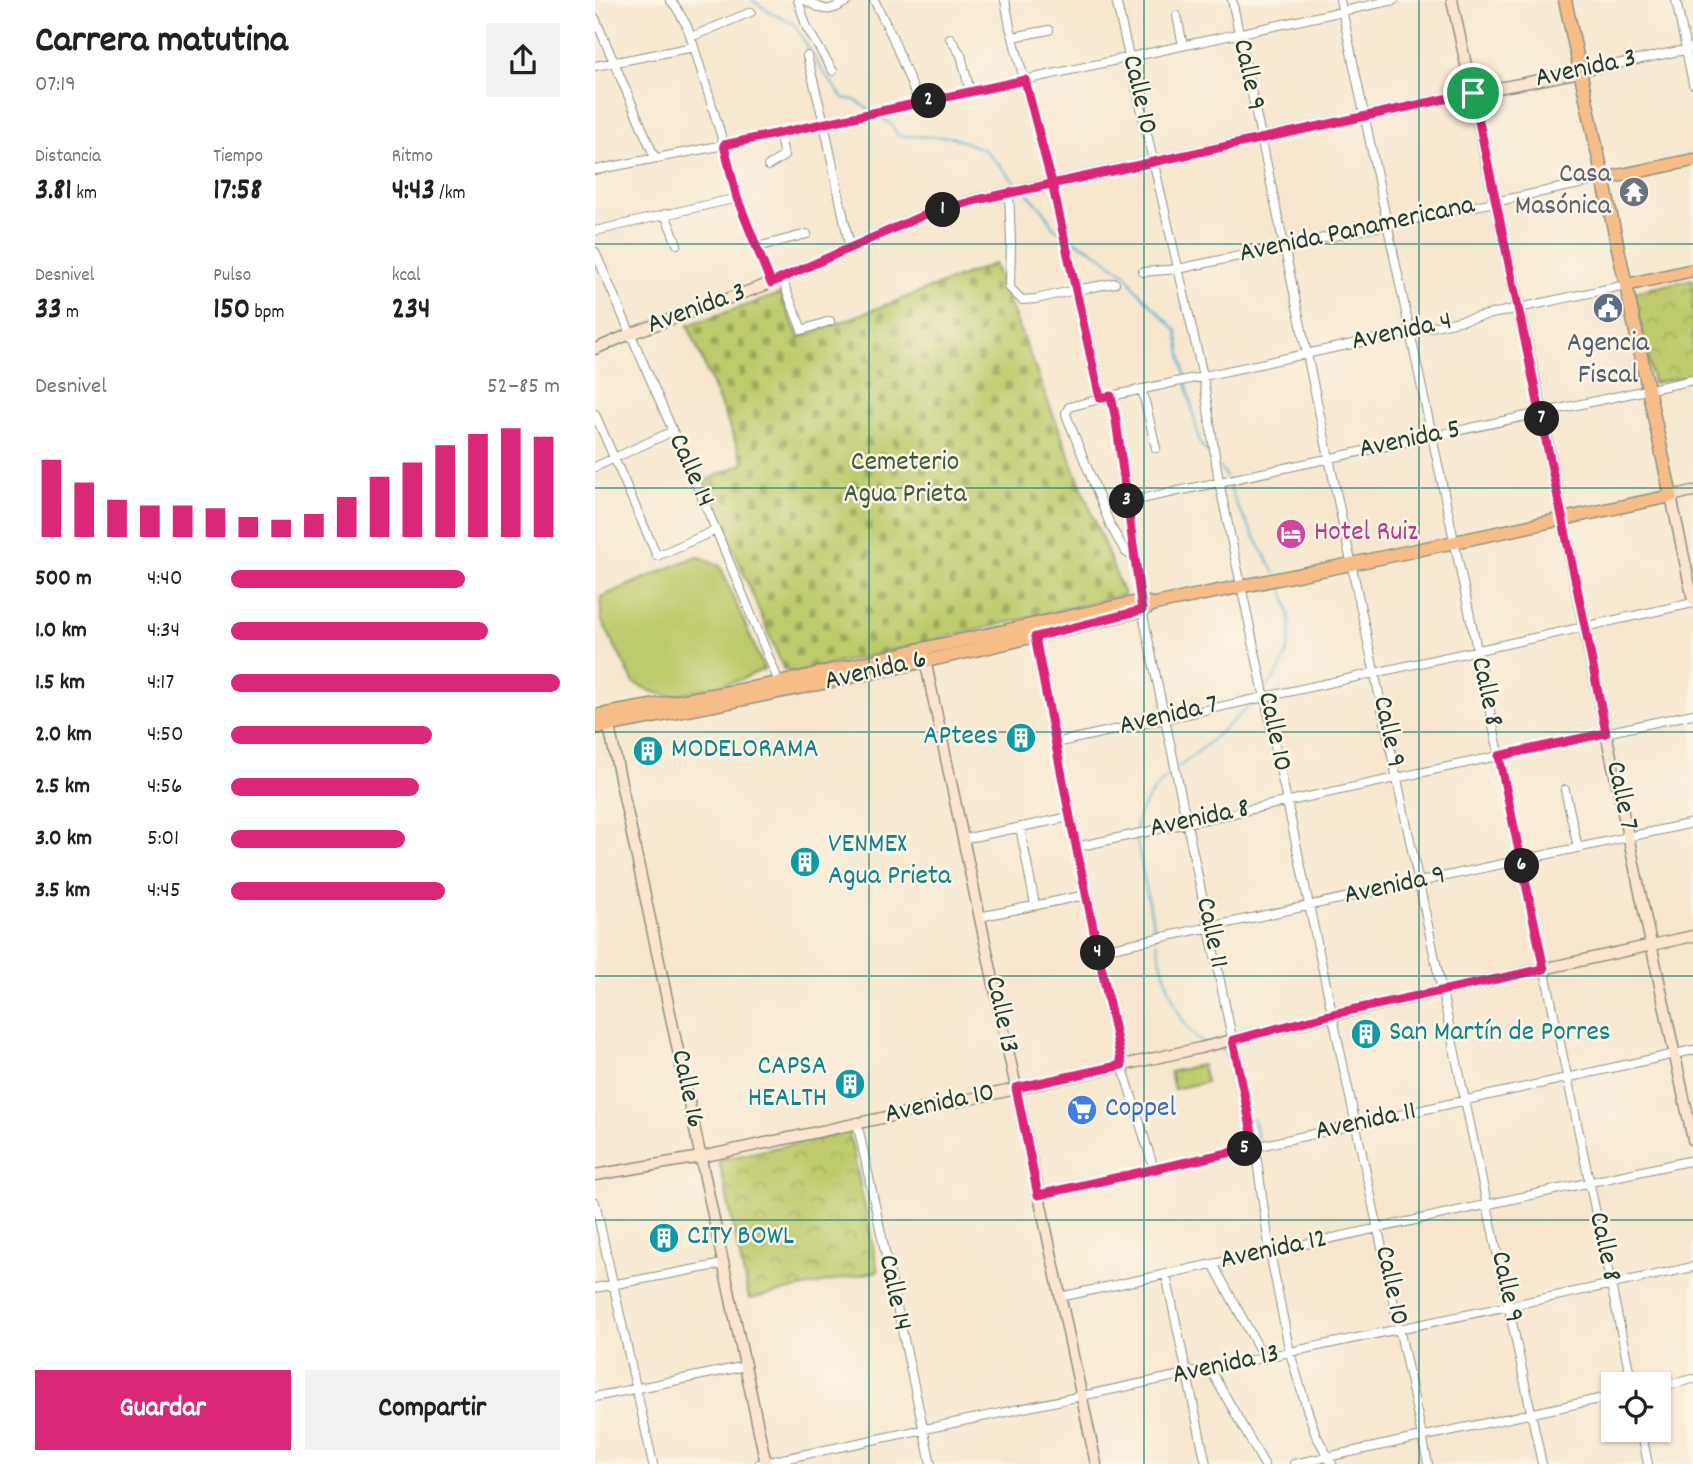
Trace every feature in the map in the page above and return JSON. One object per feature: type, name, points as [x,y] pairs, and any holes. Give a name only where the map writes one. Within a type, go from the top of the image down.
[{"type":"main road","points":[[1565,0],[1671,496]]},
{"type":"main road","name":"Avenida Panamericana","points":[[1603,179],[1693,160]]},
{"type":"main road","name":"Avenida 4","points":[[1626,285],[1693,270]]},
{"type":"main road","name":"Avenida 6","points":[[595,728],[604,718],[781,687],[1142,606],[1671,496]]},
{"type":"street","points":[[670,0],[691,37],[737,198],[757,247],[803,330],[830,321]]},
{"type":"street","points":[[798,0],[807,28],[833,71]]},
{"type":"street","points":[[805,0],[819,8],[831,10],[849,0]]},
{"type":"street","points":[[874,0],[919,103]]},
{"type":"street","points":[[1005,0],[1052,183],[1100,398]]},
{"type":"street","name":"Calle 10","points":[[1116,0],[1178,269],[1219,482],[1428,1464]]},
{"type":"street","name":"Calle 9","points":[[1231,0],[1542,1464]]},
{"type":"street","name":"Calle 8","points":[[1340,0],[1629,1372]]},
{"type":"street","points":[[595,170],[824,124],[1394,0]]},
{"type":"street","name":"Calle 7","points":[[1453,0],[1693,1140]]},
{"type":"street","points":[[1676,0],[1690,48],[1693,84]]},
{"type":"street","points":[[691,37],[751,12]]},
{"type":"street","points":[[1177,16],[1182,46]]},
{"type":"street","points":[[595,18],[655,158]]},
{"type":"street","points":[[1013,37],[1049,30]]},
{"type":"street","points":[[950,38],[961,55],[970,92]]},
{"type":"street","points":[[595,66],[694,47]]},
{"type":"street","name":"Avenida 3","points":[[595,349],[776,281],[924,215],[977,200],[1690,48]]},
{"type":"street","points":[[807,56],[850,248]]},
{"type":"street","points":[[768,166],[783,156],[779,133]]},
{"type":"street","name":"Avenida Panamericana","points":[[1143,272],[1178,269],[1603,179]]},
{"type":"street","points":[[1018,190],[1011,241],[1010,288],[1022,300],[1115,283]]},
{"type":"street","points":[[595,230],[737,198]]},
{"type":"street","points":[[665,215],[677,244]]},
{"type":"street","points":[[757,247],[807,234]]},
{"type":"street","name":"Calle 14","points":[[595,252],[781,687]]},
{"type":"street","name":"Avenida 4","points":[[1134,558],[1125,551],[1111,527],[1066,412],[1069,407],[1100,398],[1626,285]]},
{"type":"street","name":"Avenida 5","points":[[1127,502],[1693,380]]},
{"type":"street","points":[[1142,389],[1157,448]]},
{"type":"street","name":"Calle 11","points":[[1111,396],[1142,606],[1188,822],[1227,1041],[1255,1147],[1270,1252],[1290,1353],[1316,1435],[1330,1460]]},
{"type":"street","points":[[595,414],[657,556],[716,530]]},
{"type":"street","points":[[595,467],[673,431]]},
{"type":"street","name":"Avenida 6","points":[[1671,496],[1693,491]]},
{"type":"street","points":[[1671,496],[1693,601]]},
{"type":"street","name":"Avenida 7","points":[[1055,743],[1693,601]]},
{"type":"street","points":[[1033,631],[1122,1065],[1154,1169]]},
{"type":"street","name":"Calle 13","points":[[924,655],[1096,1464]]},
{"type":"street","name":"Avenida 8","points":[[1076,847],[1693,714]]},
{"type":"street","name":"Calle 16","points":[[604,718],[746,1366],[763,1464]]},
{"type":"street","points":[[1565,790],[1578,848]]},
{"type":"street","points":[[963,839],[1070,817]]},
{"type":"street","name":"Avenida 9","points":[[1098,951],[1693,823]]},
{"type":"street","points":[[1020,827],[1035,905]]},
{"type":"street","points":[[979,917],[1086,895]]},
{"type":"street","name":"Avenida 10","points":[[595,1175],[701,1157],[1200,1048],[1333,1014],[1693,936]]},
{"type":"street","name":"Avenida 11","points":[[1038,1195],[1693,1050]]},
{"type":"street","name":"Calle 14","points":[[857,1122],[931,1464]]},
{"type":"street","name":"Avenida 12","points":[[1060,1297],[1693,1160]]},
{"type":"street","points":[[595,1202],[653,1464]]},
{"type":"street","points":[[595,1288],[723,1264]]},
{"type":"street","points":[[1213,1264],[1264,1358]]},
{"type":"street","name":"Avenida 13","points":[[763,1464],[1693,1267]]},
{"type":"street","points":[[1166,1275],[1206,1464]]},
{"type":"street","points":[[595,1397],[746,1366]]},
{"type":"street","points":[[1210,1369],[1264,1464]]},
{"type":"street","points":[[1671,1384],[1693,1379]]},
{"type":"street","points":[[1294,1464],[1330,1460],[1422,1437],[1601,1399]]},
{"type":"street","points":[[1644,1442],[1649,1464]]},
{"type":"green space","name":"Cemeterio Agua Prieta","points":[[994,264],[1124,595],[797,673],[784,670],[705,481],[744,463],[688,325],[780,294],[799,338]]},
{"type":"green space","points":[[1693,279],[1693,375],[1653,383],[1634,292]]},
{"type":"green space","points":[[697,556],[720,566],[764,669],[740,680],[672,696],[653,692],[634,683],[601,619],[601,597]]},
{"type":"green space","points":[[1202,1065],[1206,1082],[1174,1089],[1170,1072]]},
{"type":"green space","points":[[849,1132],[878,1271],[749,1299],[719,1160]]},
{"type":"waterway","points":[[752,0],[794,24],[821,69],[843,98],[855,100],[871,111]]},
{"type":"waterway","points":[[879,116],[892,125],[898,136],[952,137],[985,150],[1020,187]]},
{"type":"waterway","points":[[1027,193],[1045,212],[1052,226],[1059,231]]},
{"type":"waterway","points":[[1069,238],[1091,249],[1127,275],[1135,288],[1177,331],[1185,376]]},
{"type":"waterway","points":[[1186,381],[1200,444],[1212,457]]},
{"type":"waterway","points":[[1220,467],[1226,477]]},
{"type":"waterway","points":[[1228,482],[1237,506],[1275,573]]},
{"type":"waterway","points":[[1267,687],[1283,663],[1290,638],[1289,612],[1281,585]]},
{"type":"waterway","points":[[1179,767],[1252,704]]},
{"type":"waterway","points":[[1136,831],[1143,807],[1172,772]]},
{"type":"waterway","points":[[1136,837],[1155,934]]},
{"type":"waterway","points":[[1157,943],[1167,983],[1179,1014],[1195,1037],[1204,1043]]},
{"type":"waterway","points":[[1219,1049],[1223,1050],[1236,1072]]},
{"type":"waterway","points":[[1253,1119],[1258,1139]]},
{"type":"place","name":"Casa Masónica","points":[[1634,192]]},
{"type":"place","name":"Agencia Fiscal","points":[[1608,308]]},
{"type":"place","name":"Hotel Ruiz","points":[[1291,534]]},
{"type":"place","name":"APtees","points":[[1021,738]]},
{"type":"place","name":"MODELORAMA","points":[[648,751]]},
{"type":"place","name":"VENMEX Agua Prieta","points":[[805,862]]},
{"type":"place","name":"San Martín de Porres","points":[[1366,1034]]},
{"type":"place","name":"CAPSA HEALTH","points":[[850,1084]]},
{"type":"place","name":"Coppel","points":[[1082,1110]]},
{"type":"place","name":"CITY BOWL","points":[[664,1238]]},
{"type":"route","points":[[1473,93],[1261,140],[1052,183],[977,200],[924,215],[771,283],[737,198],[724,145],[1025,80],[1052,183],[1100,398],[1111,396],[1142,610],[1035,637],[1122,1065],[1016,1088],[1038,1195],[1255,1147],[1233,1040],[1333,1014],[1544,969],[1499,756],[1606,733],[1473,93]]}]
